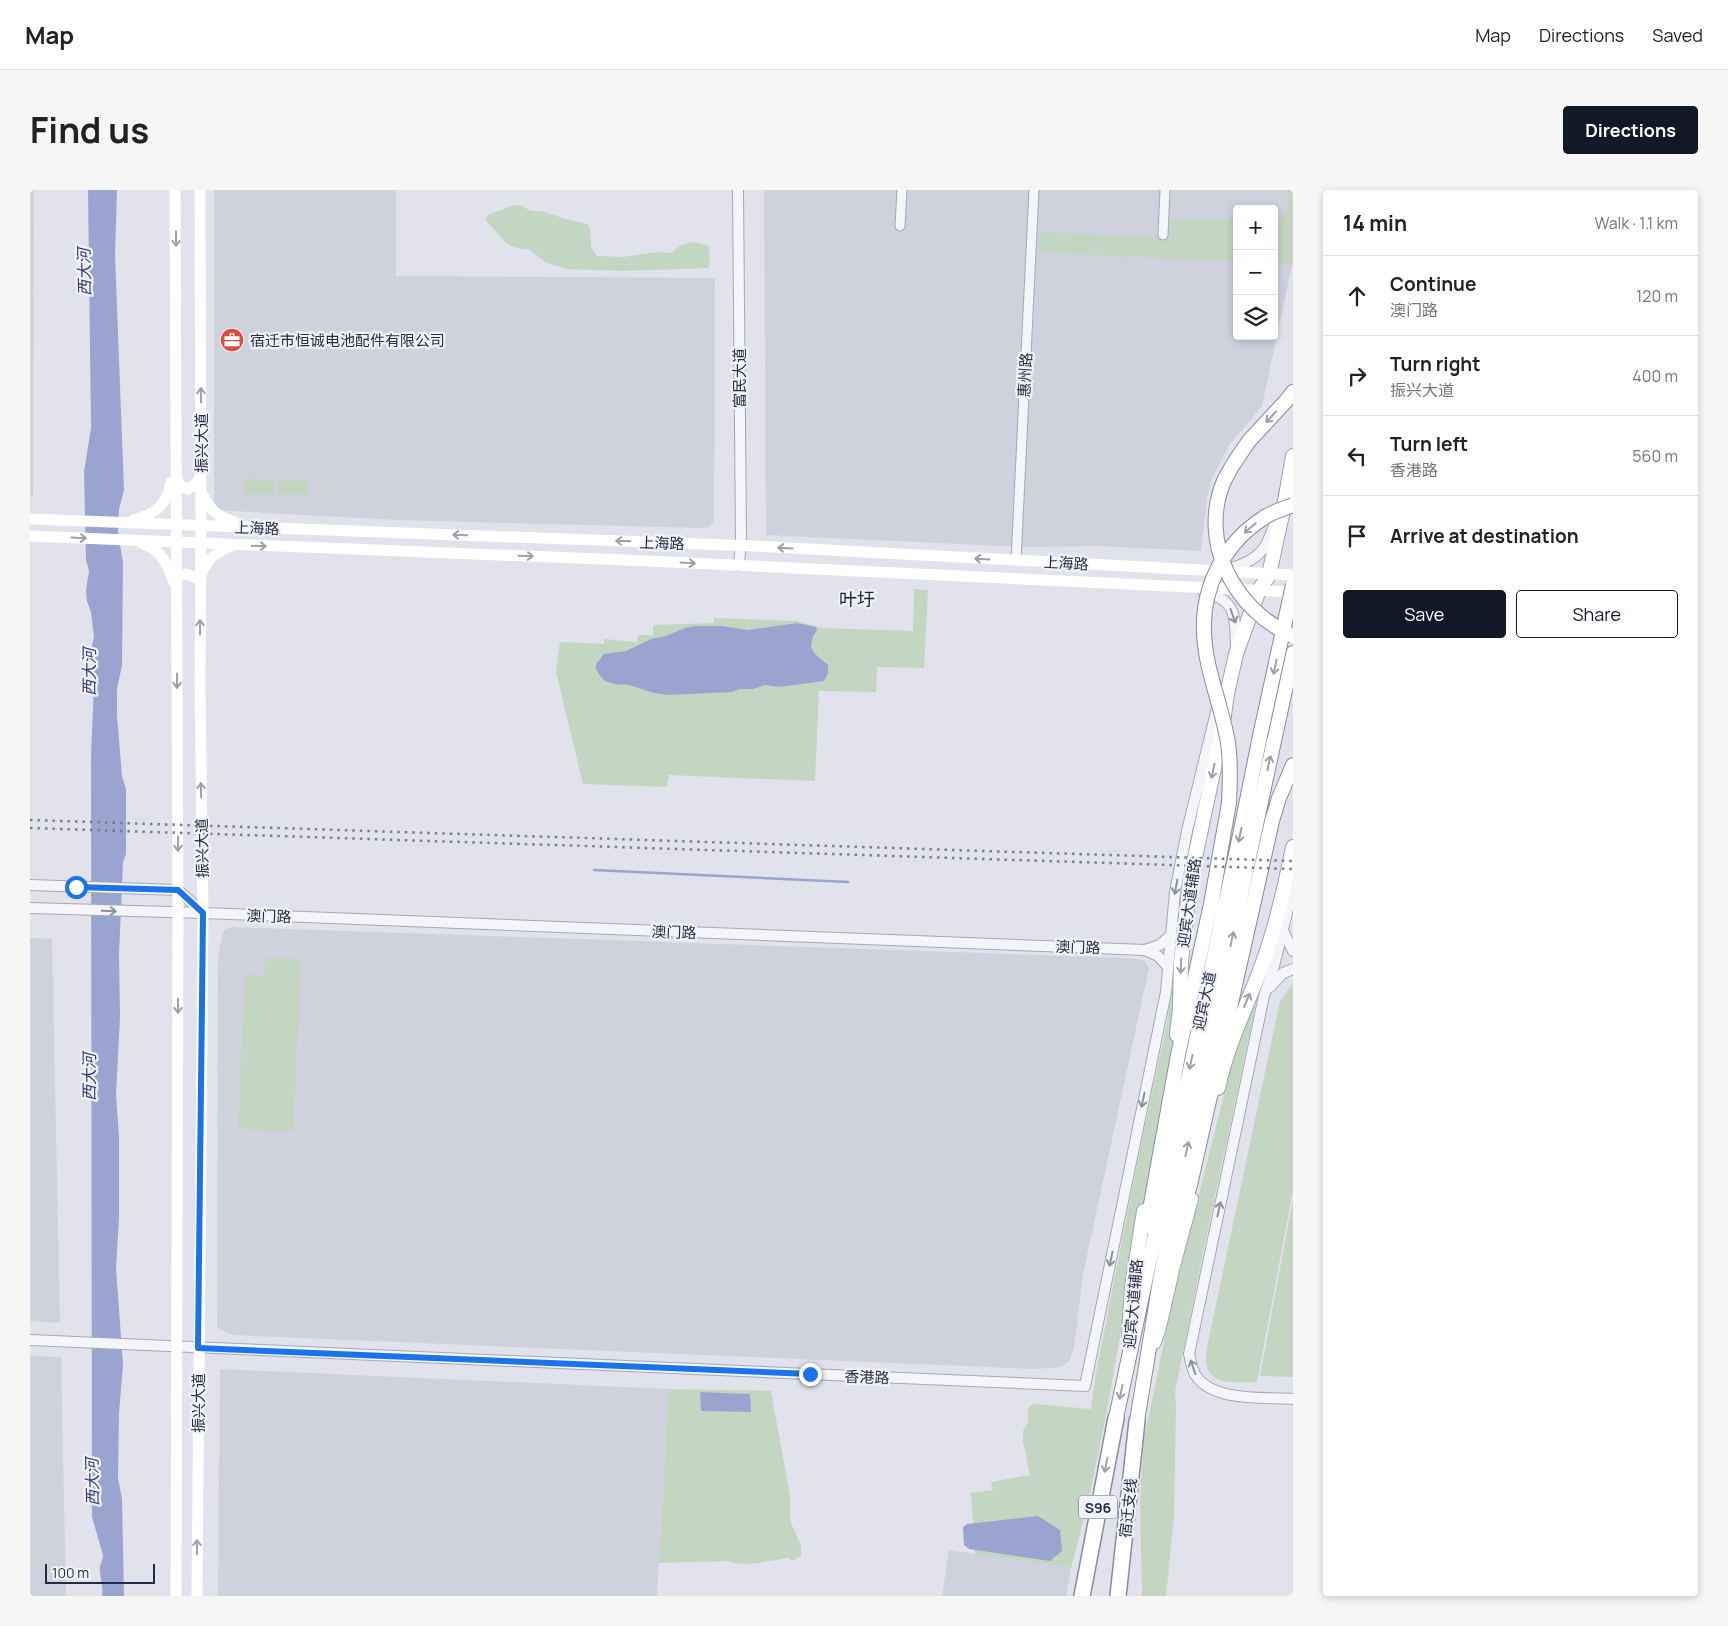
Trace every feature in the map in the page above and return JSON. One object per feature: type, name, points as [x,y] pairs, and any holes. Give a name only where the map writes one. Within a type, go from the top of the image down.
[{"type":"highway","name":"宿迁支线","points":[[1082,1596],[1116,1418]]},
{"type":"highway","name":"宿迁支线","points":[[1118,1596],[1137,1421]]},
{"type":"main road","name":"振兴大道","points":[[176,190],[178,890],[176,1596]]},
{"type":"main road","name":"振兴大道","points":[[197,1596],[203,913],[200,686],[200,190]]},
{"type":"main road","points":[[1293,392],[1249,441],[1236,459],[1222,488],[1218,503],[1216,528],[1219,552],[1230,579],[1243,599],[1262,619],[1293,636]]},
{"type":"main road","points":[[123,522],[148,514],[164,502],[169,495],[176,450]]},
{"type":"main road","name":"迎宾大道辅路","points":[[1127,1360],[1132,1287],[1178,1025],[1181,962],[1190,881],[1236,654],[1259,590],[1269,574],[1290,501],[1293,456]]},
{"type":"main road","points":[[1127,1360],[1150,1205],[1178,1055],[1212,904],[1229,804],[1231,770],[1228,742],[1208,662],[1204,633],[1205,603],[1213,578],[1229,550],[1246,531],[1290,501],[1293,469]]},
{"type":"main road","points":[[177,479],[180,486],[188,489],[196,484],[201,475]]},
{"type":"main road","points":[[201,490],[207,504],[214,513],[224,520],[253,528]]},
{"type":"main road","name":"上海路","points":[[30,519],[740,546],[1293,575]]},
{"type":"main road","points":[[132,540],[141,535],[144,529],[142,523]]},
{"type":"main road","points":[[230,527],[226,536],[228,541],[234,545]]},
{"type":"main road","name":"上海路","points":[[30,536],[739,565],[1293,592]]},
{"type":"main road","points":[[132,540],[152,547],[166,563],[177,582],[188,574],[201,576],[212,556],[234,545]]},
{"type":"main road","points":[[645,542],[653,546],[654,550],[653,558],[648,561]]},
{"type":"main road","points":[[822,550],[819,563],[824,569]]},
{"type":"main road","name":"迎宾大道","points":[[1116,1418],[1293,585]]},
{"type":"main road","name":"迎宾大道","points":[[1137,1421],[1160,1281],[1185,1154],[1293,654]]},
{"type":"main road","points":[[1160,1281],[1190,1185],[1267,843],[1279,798],[1293,765]]},
{"type":"main road","name":"迎宾大道辅路","points":[[1145,1367],[1159,1327],[1219,1082],[1239,1021],[1273,932],[1293,847]]},
{"type":"street","name":"富民大道","points":[[738,190],[739,565]]},
{"type":"street","points":[[900,226],[902,190]]},
{"type":"street","name":"惠州路","points":[[1016,560],[1034,190]]},
{"type":"street","points":[[1163,235],[1165,190]]},
{"type":"street","points":[[1127,566],[1154,565],[1231,568],[1242,565],[1258,554],[1264,547],[1290,501]]},
{"type":"street","points":[[1126,584],[1178,589],[1218,596],[1227,602],[1236,626],[1236,654],[1223,685],[1187,831],[1175,892],[1167,966]]},
{"type":"street","points":[[30,886],[178,890],[203,913]]},
{"type":"street","points":[[1293,888],[1274,966],[1264,996],[1189,1354],[1196,1376],[1214,1391],[1229,1395],[1293,1399]]},
{"type":"street","name":"澳门路","points":[[30,908],[203,913],[1145,950]]},
{"type":"street","points":[[1283,931],[1293,951]]},
{"type":"street","points":[[1145,950],[1160,944],[1170,936]]},
{"type":"street","points":[[1145,950],[1158,956],[1167,966]]},
{"type":"street","name":"香港路","points":[[30,1340],[1085,1386],[1166,992],[1167,966]]},
{"type":"street","points":[[1264,996],[1277,977],[1282,973],[1293,970]]},
{"type":"shaded area","points":[[30,190],[34,190],[33,496],[30,496]]},
{"type":"shaded area","points":[[214,190],[396,190],[396,276],[715,278],[714,521],[708,527],[702,528],[397,520],[214,510]]},
{"type":"shaded area","points":[[764,190],[1293,190],[1293,261],[1278,331],[1278,205],[1233,205],[1233,340],[1276,340],[1262,406],[1229,445],[1211,481],[1207,498],[1201,551],[1099,546],[1023,547],[766,535]]},
{"type":"shaded area","points":[[231,927],[1144,960],[1149,968],[1083,1274],[1074,1347],[1070,1360],[1061,1367],[1035,1369],[233,1335],[217,1328],[218,961],[224,930]]},
{"type":"shaded area","points":[[30,938],[52,939],[60,1323],[30,1321]]},
{"type":"shaded area","points":[[30,1356],[61,1357],[66,1596],[30,1596]]},
{"type":"shaded area","points":[[220,1369],[668,1389],[657,1596],[218,1596]]},
{"type":"shaded area","points":[[949,1550],[1071,1568],[1066,1596],[942,1596]]},
{"type":"green space","points":[[1288,190],[1293,190],[1292,265],[1278,264],[1278,219],[1281,219],[1288,206]]},
{"type":"green space","points":[[520,205],[531,211],[541,211],[587,224],[590,228],[591,247],[597,256],[623,257],[658,252],[671,253],[680,246],[691,242],[708,245],[710,259],[708,268],[623,271],[566,269],[545,262],[529,249],[521,249],[509,245],[486,221],[487,215],[511,206]]},
{"type":"green space","points":[[1170,219],[1233,219],[1233,262],[1039,252],[1040,232],[1169,238]]},
{"type":"green space","points":[[274,479],[274,494],[244,494],[244,480]]},
{"type":"green space","points":[[278,479],[308,479],[308,494],[278,494]]},
{"type":"green space","points":[[914,589],[928,590],[924,668],[877,667],[876,692],[819,691],[815,781],[669,775],[667,787],[583,784],[556,672],[560,642],[604,644],[604,639],[637,642],[638,635],[653,635],[653,625],[714,623],[714,618],[797,621],[821,628],[913,631]]},
{"type":"green space","points":[[266,958],[295,958],[300,961],[293,1131],[243,1129],[238,1124],[245,974],[264,975]]},
{"type":"green space","points":[[1176,961],[1173,1036],[1107,1410],[1088,1503],[1071,1568],[975,1554],[971,1493],[993,1490],[991,1482],[1030,1475],[1023,1441],[1023,1431],[1028,1422],[1028,1408],[1033,1404],[1091,1409],[1096,1373],[1167,1023]]},
{"type":"green space","points":[[1293,983],[1293,1190],[1258,1377],[1256,1382],[1226,1382],[1219,1380],[1209,1371],[1206,1361],[1207,1347],[1280,1001]]},
{"type":"green space","points":[[1258,994],[1175,1392],[1174,1517],[1166,1596],[1142,1596],[1140,1501],[1144,1439],[1174,1293],[1229,1075],[1245,1024]]},
{"type":"green space","points":[[1293,1199],[1293,1377],[1260,1376]]},
{"type":"green space","points":[[668,1389],[771,1391],[790,1496],[790,1521],[801,1545],[801,1556],[793,1561],[788,1558],[749,1564],[729,1561],[659,1563]]},
{"type":"water","name":"西大河","points":[[88,190],[117,190],[115,255],[124,490],[119,509],[118,532],[123,563],[122,665],[117,689],[117,716],[122,776],[126,789],[126,854],[123,862],[119,953],[120,1017],[116,1095],[119,1136],[119,1218],[116,1268],[123,1365],[119,1413],[118,1478],[122,1499],[124,1596],[102,1596],[100,1567],[103,1555],[92,1517],[91,756],[94,685],[92,645],[94,637],[86,590],[89,571],[86,560],[84,472],[91,428]]},
{"type":"water","points":[[797,623],[816,627],[817,630],[813,636],[811,646],[814,653],[828,665],[828,673],[824,681],[779,687],[765,685],[732,692],[668,695],[605,681],[596,669],[596,664],[604,654],[626,651],[651,639],[666,636],[685,628],[722,626],[748,630]]},
{"type":"water","points":[[700,1392],[750,1394],[751,1412],[701,1411]]},
{"type":"water","points":[[1038,1516],[1060,1530],[1062,1551],[1050,1561],[969,1549],[964,1545],[963,1527],[967,1524]]},
{"type":"waterway","points":[[594,870],[848,882]]},
{"type":"railway","points":[[30,820],[1293,861]]},
{"type":"railway","points":[[30,828],[1293,869]]},
{"type":"place","name":"宿迁市恒诚电池配件有限公司","points":[[232,340]]},
{"type":"district","name":"叶圩","points":[[857,599]]},
{"type":"route","points":[[76,887],[178,890],[203,913],[198,1348],[810,1374]]}]
